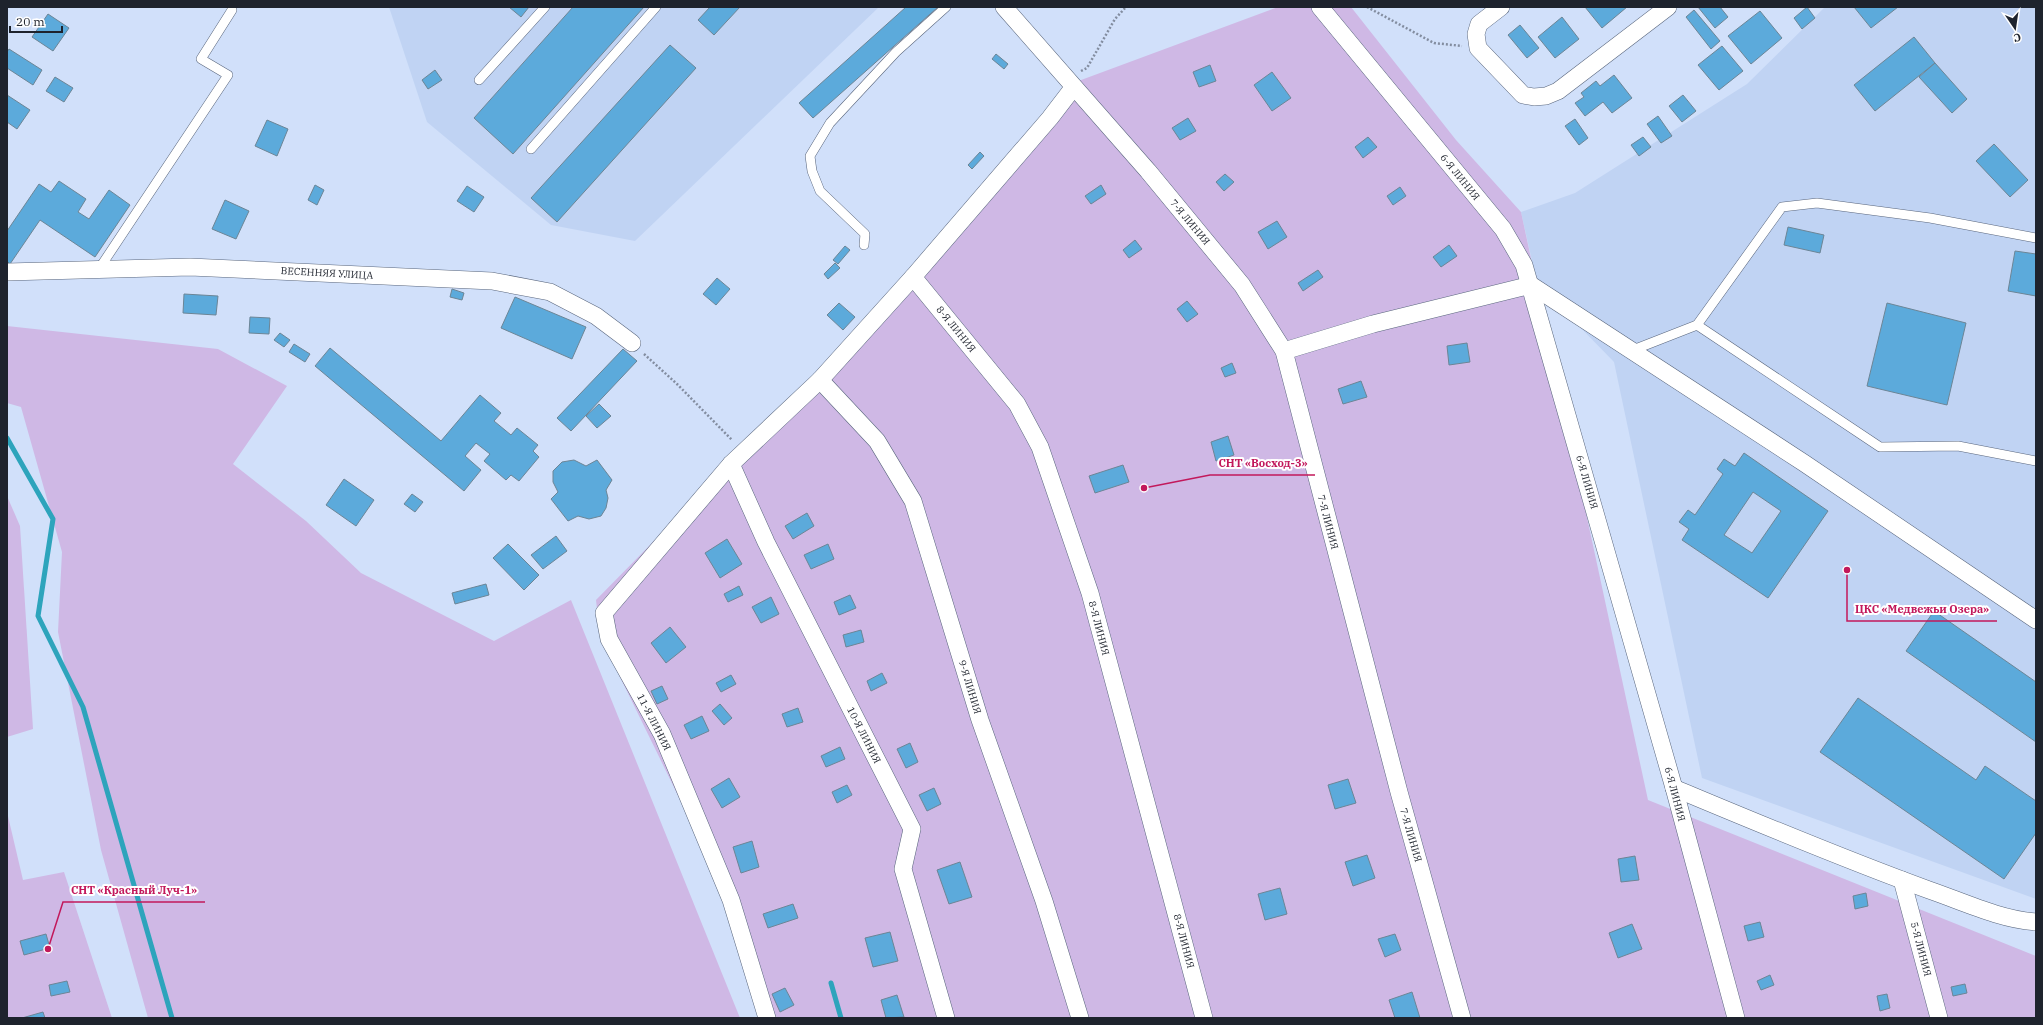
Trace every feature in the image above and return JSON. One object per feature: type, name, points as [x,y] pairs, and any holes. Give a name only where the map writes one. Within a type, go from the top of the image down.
[{"type":"street","name":"7-Я ЛИНИЯ","points":[[1004,7],[1070,84],[1148,171],[1242,285],[1284,351],[1399,792],[1462,1018]]},
{"type":"street","name":"6-Я ЛИНИЯ","points":[[1320,7],[1503,229],[1524,265],[1531,285],[1674,788],[1736,1018]]},
{"type":"street","points":[[1497,10],[1479,24],[1476,34],[1478,48],[1523,95],[1534,97],[1546,96],[1558,92],[1668,7]]},
{"type":"street","points":[[731,464],[820,380],[913,277],[1050,118],[1070,84]]},
{"type":"street","name":"ВЕСЕННЯЯ УЛИЦА","points":[[7,272],[190,267],[492,281],[550,292],[596,316],[632,342]]},
{"type":"street","name":"8-Я ЛИНИЯ","points":[[913,277],[1017,404],[1040,447],[1090,593],[1204,1018]]},
{"type":"street","points":[[1284,351],[1373,324],[1531,285],[1634,350],[2036,620]]},
{"type":"street","name":"9-Я ЛИНИЯ","points":[[820,380],[877,441],[913,501],[980,720],[1044,901],[1080,1018]]},
{"type":"street","name":"11-Я ЛИНИЯ","points":[[731,464],[604,613],[610,639],[662,734],[732,900],[767,1018]]},
{"type":"street","name":"10-Я ЛИНИЯ","points":[[731,464],[766,542],[912,829],[903,869],[946,1018]]},
{"type":"street","points":[[1674,788],[1793,838],[1902,880],[2015,920],[2036,922]]},
{"type":"street","name":"5-Я ЛИНИЯ","points":[[1902,880],[1939,1018]]},
{"type":"lane","points":[[479,80],[545,7]]},
{"type":"lane","points":[[531,149],[656,7]]},
{"type":"lane","points":[[864,245],[865,234],[820,191],[812,172],[810,156],[830,123],[896,52],[946,7]]},
{"type":"lane","points":[[99,269],[228,75],[201,59],[232,10]]},
{"type":"lane","points":[[1634,350],[1697,326],[1782,207],[1817,203],[1930,218],[2036,238]]},
{"type":"lane","points":[[1697,326],[1880,447],[1958,446],[2036,461]]},
{"type":"path","points":[[1070,84],[1087,68],[1115,19],[1126,7]]},
{"type":"path","points":[[1367,7],[1434,43],[1478,48]]},
{"type":"path","points":[[632,342],[677,384],[737,446]]},
{"type":"shaded area","points":[[389,7],[879,7],[635,241],[551,225],[427,122]]},
{"type":"shaded area","points":[[1278,7],[1351,7],[1456,140],[1521,212],[1648,800],[2036,956],[2036,1018],[758,1018],[731,904],[600,636],[596,600],[817,375],[1073,83]]},
{"type":"shaded area","points":[[1825,7],[2036,7],[2036,899],[1702,778],[1614,362],[1537,283],[1521,212],[1575,193],[1747,84]]},
{"type":"shaded area","points":[[7,326],[218,349],[287,386],[233,464],[306,521],[361,573],[494,641],[571,600],[740,1018],[148,1018],[101,850],[58,632],[62,552],[21,407],[7,403]]},
{"type":"shaded area","points":[[7,496],[20,526],[33,729],[7,737]]},
{"type":"shaded area","points":[[7,812],[23,880],[64,872],[112,1018],[7,1018]]},
{"type":"building","points":[[509,7],[529,7],[521,17]]},
{"type":"building","points":[[573,7],[644,7],[513,154],[474,118]]},
{"type":"building","points":[[710,7],[740,7],[714,35],[698,20]]},
{"type":"building","points":[[906,7],[938,7],[813,118],[799,103]]},
{"type":"building","points":[[1585,7],[1627,7],[1602,28]]},
{"type":"building","points":[[1698,7],[1720,7],[1728,17],[1715,28]]},
{"type":"building","points":[[1807,7],[1815,18],[1802,29],[1794,18]]},
{"type":"building","points":[[1854,7],[1898,7],[1871,28]]},
{"type":"building","points":[[1694,10],[1720,41],[1711,49],[1686,17]]},
{"type":"building","points":[[1760,11],[1782,38],[1751,64],[1728,36]]},
{"type":"building","points":[[48,14],[69,28],[53,51],[32,37]]},
{"type":"building","points":[[1562,17],[1579,39],[1555,58],[1538,37]]},
{"type":"building","points":[[1520,25],[1539,48],[1527,58],[1508,35]]},
{"type":"building","points":[[1914,37],[1935,63],[1875,111],[1854,85]]},
{"type":"building","points":[[670,45],[696,68],[557,222],[531,198]]},
{"type":"building","points":[[1722,46],[1743,71],[1719,90],[1698,65]]},
{"type":"building","points":[[9,49],[42,70],[33,85],[7,68],[7,52]]},
{"type":"building","points":[[996,54],[1008,64],[1004,69],[992,59]]},
{"type":"building","points":[[1935,63],[1967,99],[1952,113],[1919,77]]},
{"type":"building","points":[[1210,65],[1216,81],[1199,87],[1193,72]]},
{"type":"building","points":[[435,70],[442,80],[428,89],[422,80]]},
{"type":"building","points":[[1272,72],[1291,98],[1272,111],[1254,85]]},
{"type":"building","points":[[1614,75],[1632,98],[1612,113],[1603,102],[1585,116],[1575,103],[1584,97],[1581,93],[1596,81],[1600,86]]},
{"type":"building","points":[[55,77],[73,88],[64,102],[46,91]]},
{"type":"building","points":[[7,95],[30,110],[17,129],[7,122]]},
{"type":"building","points":[[1683,95],[1696,111],[1682,122],[1669,106]]},
{"type":"building","points":[[1658,116],[1672,136],[1661,143],[1647,124]]},
{"type":"building","points":[[1188,118],[1196,131],[1180,140],[1172,128]]},
{"type":"building","points":[[1575,119],[1588,138],[1579,145],[1565,126]]},
{"type":"building","points":[[267,120],[288,129],[277,156],[255,146]]},
{"type":"building","points":[[1368,137],[1377,147],[1363,158],[1355,147]]},
{"type":"building","points":[[1643,137],[1651,147],[1639,156],[1631,145]]},
{"type":"building","points":[[1994,144],[2028,180],[2010,197],[1976,161]]},
{"type":"building","points":[[980,152],[984,156],[972,169],[968,165]]},
{"type":"building","points":[[1225,174],[1234,182],[1224,191],[1216,182]]},
{"type":"building","points":[[59,181],[86,199],[78,212],[89,219],[109,190],[130,205],[95,257],[40,220],[10,264],[7,261],[7,231],[39,184],[51,192]]},
{"type":"building","points":[[315,185],[324,190],[317,205],[308,200]]},
{"type":"building","points":[[1101,185],[1106,194],[1091,204],[1085,196]]},
{"type":"building","points":[[467,186],[484,197],[474,212],[457,201]]},
{"type":"building","points":[[1400,187],[1406,196],[1393,205],[1387,196]]},
{"type":"building","points":[[225,200],[249,211],[236,239],[212,229]]},
{"type":"building","points":[[1277,221],[1287,237],[1268,249],[1258,232]]},
{"type":"building","points":[[1788,227],[1824,235],[1820,253],[1784,245]]},
{"type":"building","points":[[1135,240],[1142,249],[1129,258],[1123,250]]},
{"type":"building","points":[[1449,245],[1457,256],[1441,267],[1433,257]]},
{"type":"building","points":[[845,246],[850,250],[838,264],[833,260]]},
{"type":"building","points":[[2015,251],[2036,254],[2036,296],[2008,291]]},
{"type":"building","points":[[835,263],[840,268],[828,279],[824,274]]},
{"type":"building","points":[[1318,270],[1323,277],[1303,291],[1298,283]]},
{"type":"building","points":[[717,278],[730,289],[716,305],[703,294]]},
{"type":"building","points":[[452,289],[464,293],[462,300],[450,297]]},
{"type":"building","points":[[184,294],[218,296],[216,315],[183,313]]},
{"type":"building","points":[[515,297],[586,327],[572,359],[501,328]]},
{"type":"building","points":[[1187,301],[1198,314],[1187,322],[1177,309]]},
{"type":"building","points":[[839,303],[855,317],[843,330],[827,315]]},
{"type":"building","points":[[1887,303],[1966,323],[1947,405],[1867,386]]},
{"type":"building","points":[[250,317],[270,318],[269,334],[249,333]]},
{"type":"building","points":[[280,333],[290,340],[284,347],[274,340]]},
{"type":"building","points":[[1467,343],[1470,362],[1449,365],[1447,346]]},
{"type":"building","points":[[294,344],[310,354],[305,362],[289,352]]},
{"type":"building","points":[[330,348],[441,441],[480,395],[501,413],[494,421],[511,435],[517,428],[538,445],[533,451],[539,457],[519,481],[511,475],[506,480],[484,461],[490,454],[476,443],[465,456],[481,470],[464,491],[315,366]]},
{"type":"building","points":[[623,349],[637,361],[571,431],[557,418]]},
{"type":"building","points":[[1232,363],[1236,373],[1225,377],[1221,368]]},
{"type":"building","points":[[1361,381],[1367,397],[1343,404],[1338,389]]},
{"type":"building","points":[[599,404],[611,416],[597,428],[586,416]]},
{"type":"building","points":[[1228,436],[1234,455],[1216,461],[1211,442]]},
{"type":"building","points":[[1744,453],[1828,511],[1768,598],[1682,540],[1689,529],[1679,522],[1688,510],[1695,515],[1723,474],[1717,469],[1724,459],[1735,466]],"holes":[[[1753,492],[1781,511],[1752,553],[1724,535]]]},
{"type":"building","points":[[574,460],[586,466],[597,460],[612,480],[606,490],[608,498],[606,508],[601,516],[589,519],[578,516],[568,521],[551,499],[558,492],[553,482],[553,471],[562,462]]},
{"type":"building","points":[[1123,465],[1129,482],[1095,493],[1089,476]]},
{"type":"building","points":[[344,479],[374,500],[356,526],[326,505]]},
{"type":"building","points":[[412,494],[423,502],[415,512],[404,504]]},
{"type":"building","points":[[807,513],[814,526],[793,539],[785,526]]},
{"type":"building","points":[[556,536],[567,551],[543,569],[531,555]]},
{"type":"building","points":[[727,539],[742,564],[720,578],[705,553]]},
{"type":"building","points":[[508,544],[539,575],[524,590],[493,558]]},
{"type":"building","points":[[828,544],[834,559],[811,569],[804,555]]},
{"type":"building","points":[[486,584],[489,595],[455,604],[452,593]]},
{"type":"building","points":[[739,586],[743,595],[728,602],[724,594]]},
{"type":"building","points":[[850,595],[856,608],[839,615],[834,602]]},
{"type":"building","points":[[771,597],[779,614],[761,623],[752,607]]},
{"type":"building","points":[[1934,611],[2036,682],[2036,742],[1906,651]]},
{"type":"building","points":[[670,627],[686,647],[666,663],[651,643]]},
{"type":"building","points":[[861,630],[864,642],[846,647],[843,635]]},
{"type":"building","points":[[882,673],[887,683],[871,691],[867,681]]},
{"type":"building","points":[[731,675],[736,684],[721,692],[716,683]]},
{"type":"building","points":[[662,686],[668,699],[657,704],[651,691]]},
{"type":"building","points":[[1858,698],[1976,780],[1985,766],[2036,801],[2036,833],[2004,879],[1820,752]]},
{"type":"building","points":[[720,704],[732,718],[724,725],[712,711]]},
{"type":"building","points":[[798,708],[803,722],[787,727],[782,714]]},
{"type":"building","points":[[702,716],[709,731],[691,739],[684,725]]},
{"type":"building","points":[[910,743],[918,762],[906,768],[897,749]]},
{"type":"building","points":[[840,747],[845,759],[826,767],[821,756]]},
{"type":"building","points":[[729,778],[740,797],[722,808],[711,789]]},
{"type":"building","points":[[1348,779],[1356,803],[1335,809],[1328,785]]},
{"type":"building","points":[[847,785],[852,795],[837,803],[832,792]]},
{"type":"building","points":[[934,788],[941,804],[927,811],[919,795]]},
{"type":"building","points":[[752,841],[759,867],[741,873],[733,847]]},
{"type":"building","points":[[1367,855],[1375,878],[1353,886],[1345,862]]},
{"type":"building","points":[[1635,856],[1639,880],[1621,882],[1618,859]]},
{"type":"building","points":[[960,862],[972,897],[949,904],[937,870]]},
{"type":"building","points":[[1280,888],[1287,914],[1265,920],[1258,894]]},
{"type":"building","points":[[1866,893],[1868,906],[1855,909],[1853,896]]},
{"type":"building","points":[[793,904],[798,918],[768,928],[763,914]]},
{"type":"building","points":[[1760,922],[1764,937],[1748,941],[1744,926]]},
{"type":"building","points":[[1632,924],[1642,949],[1618,958],[1609,933]]},
{"type":"building","points":[[890,932],[898,961],[873,967],[865,938]]},
{"type":"building","points":[[46,934],[50,948],[24,955],[20,941]]},
{"type":"building","points":[[1395,934],[1401,950],[1385,957],[1378,939]]},
{"type":"building","points":[[1770,975],[1774,985],[1761,990],[1757,981]]},
{"type":"building","points":[[67,981],[70,992],[51,996],[49,985]]},
{"type":"building","points":[[1965,984],[1967,993],[1953,996],[1951,987]]},
{"type":"building","points":[[785,988],[794,1005],[780,1012],[772,994]]},
{"type":"building","points":[[1412,992],[1420,1018],[1395,1018],[1389,1000]]},
{"type":"building","points":[[1887,994],[1890,1008],[1880,1011],[1877,996]]},
{"type":"building","points":[[897,995],[904,1017],[886,1018],[881,1000]]},
{"type":"building","points":[[43,1012],[45,1018],[22,1018]]},
{"type":"waterway","points":[[7,438],[53,519],[38,616],[83,707],[172,1018]]},
{"type":"waterway","points":[[831,983],[841,1018]]},
{"type":"place","name":"СНТ «Восход-3»","points":[[1144,488]]},
{"type":"place","name":"ЦКС «Медвежьи Озера»","points":[[1847,570]]},
{"type":"place","name":"СНТ «Красный Луч-1»","points":[[48,949]]}]
